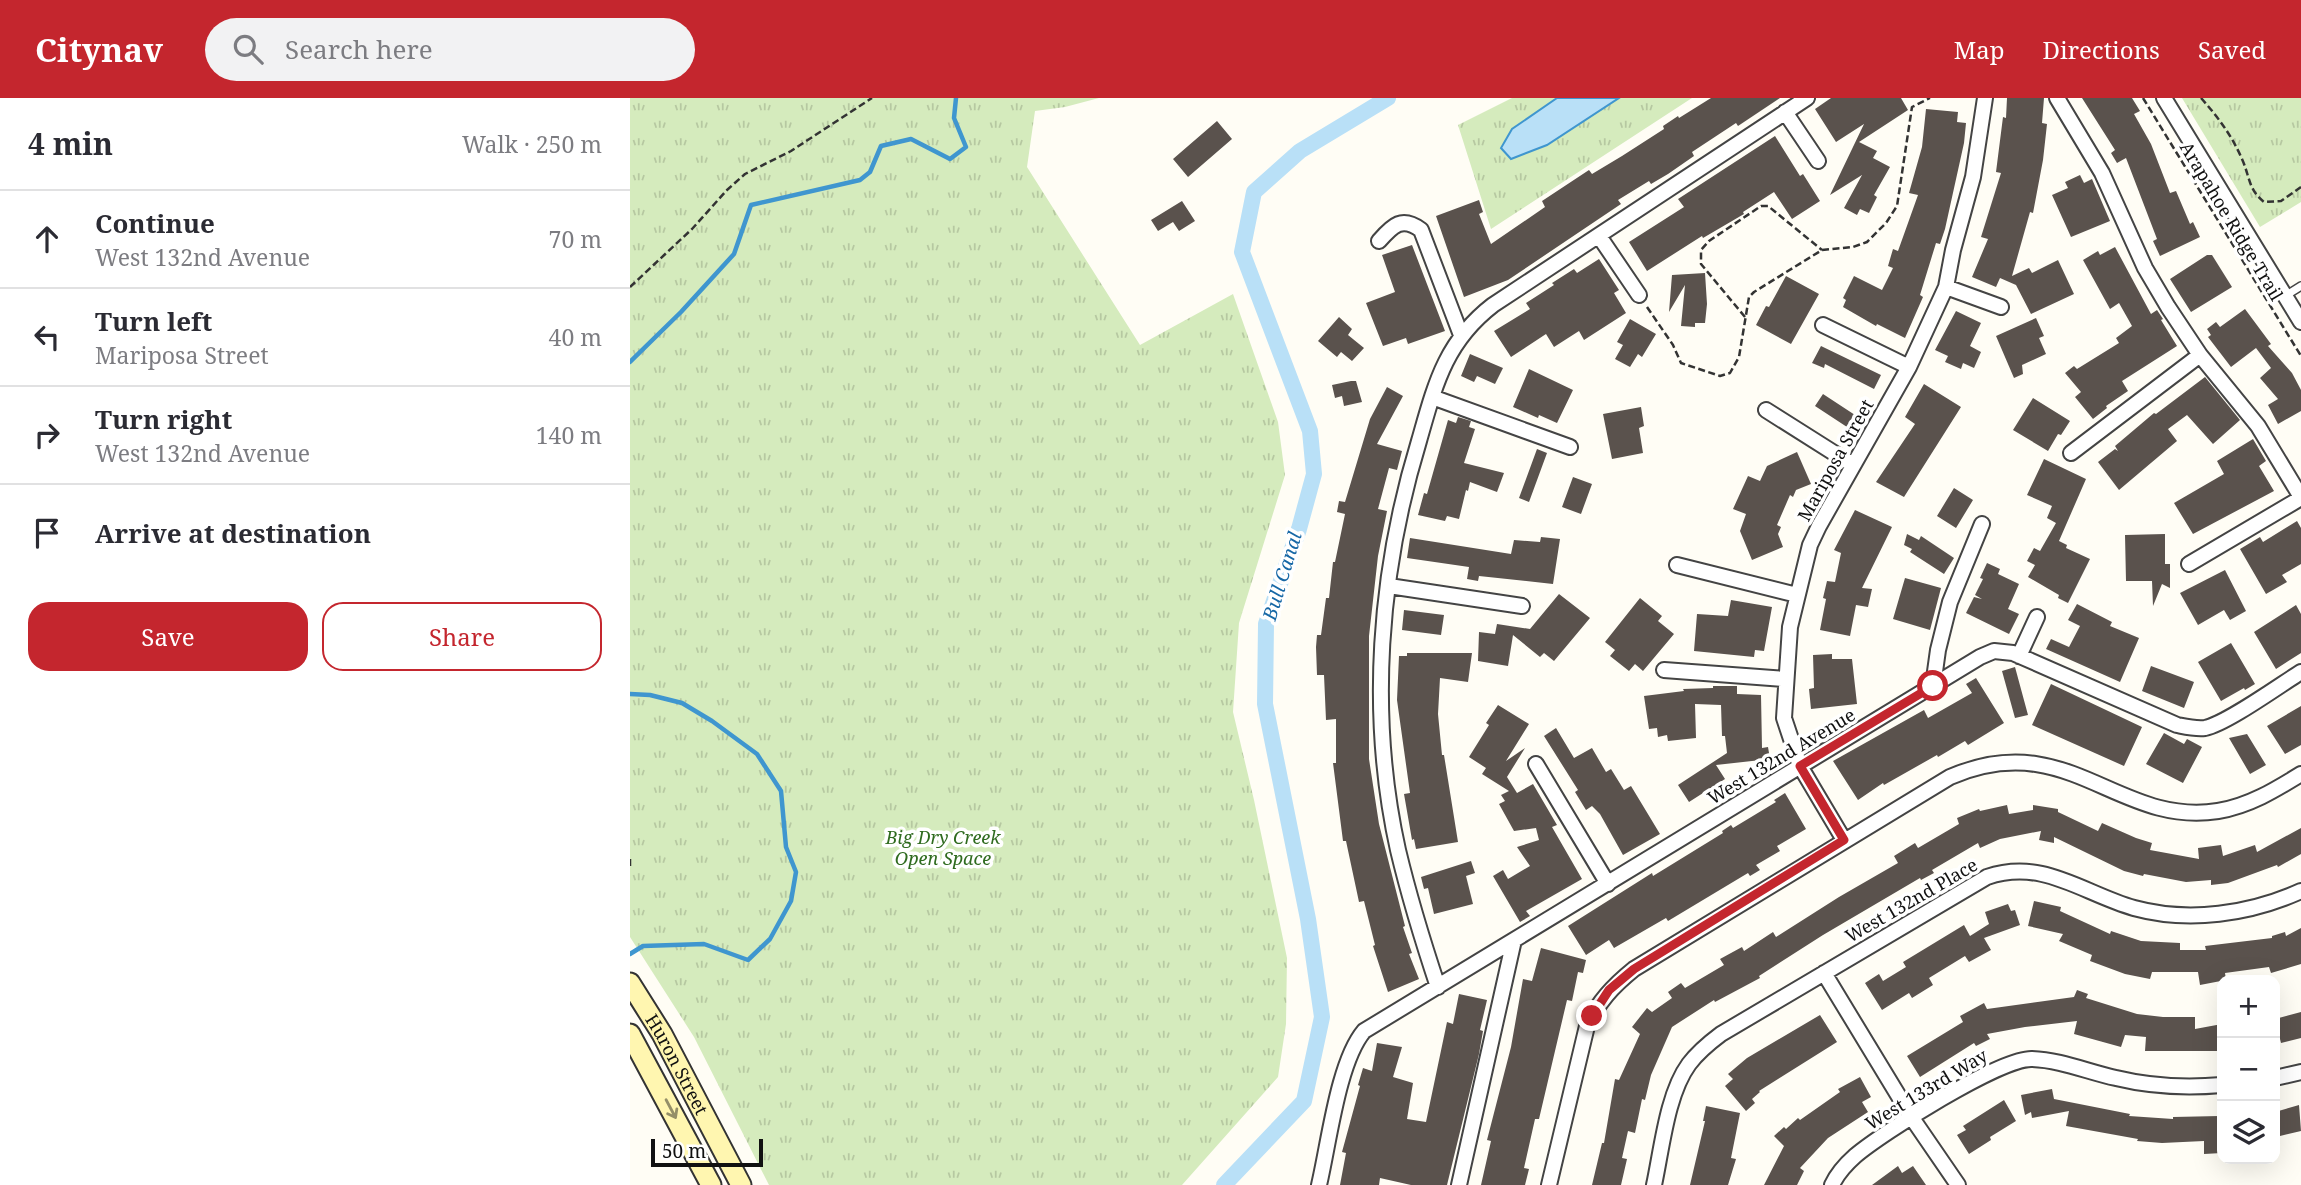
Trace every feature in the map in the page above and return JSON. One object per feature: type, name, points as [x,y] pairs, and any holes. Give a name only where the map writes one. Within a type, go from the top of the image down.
[{"type":"main road","name":"Huron Street","points":[[630,983],[662,1034],[741,1185]]},
{"type":"main road","name":"Huron Street","points":[[634,1041],[711,1185]]},
{"type":"street","points":[[1438,987],[1417,923],[1398,848],[1391,804],[1381,690],[1381,656],[1394,542],[1403,493],[1432,397],[1450,352],[1461,335],[1493,305],[1807,98]]},
{"type":"street","name":"Mariposa Street","points":[[1844,840],[1800,766],[1784,718],[1790,627],[1810,545],[1909,367],[1946,287],[1973,177],[1985,98]]},
{"type":"street","points":[[2057,98],[2102,173],[2145,268],[2200,355],[2258,426],[2301,498],[2189,564]]},
{"type":"street","points":[[2164,98],[2301,322]]},
{"type":"street","points":[[1785,112],[1818,161]]},
{"type":"street","points":[[1379,241],[1398,224],[1412,223],[1421,230],[1461,335]]},
{"type":"street","points":[[1599,236],[1639,295]]},
{"type":"street","points":[[1946,287],[2001,307]]},
{"type":"street","points":[[1824,326],[1909,367]]},
{"type":"street","points":[[2071,453],[2200,355]]},
{"type":"street","points":[[1432,397],[1570,447]]},
{"type":"street","points":[[1766,410],[1853,465]]},
{"type":"street","points":[[1933,686],[1938,650],[1951,602],[1982,524]]},
{"type":"street","points":[[1677,565],[1797,595]]},
{"type":"street","points":[[1389,586],[1522,606]]},
{"type":"street","points":[[2019,656],[2037,617]]},
{"type":"street","name":"West 132nd Avenue","points":[[1320,1185],[1344,1071],[1354,1043],[1364,1031],[1994,651],[2019,656],[2178,725],[2194,729],[2208,727],[2230,716],[2301,672]]},
{"type":"street","points":[[1664,670],[1785,679]]},
{"type":"street","points":[[1549,1185],[1587,1026],[1609,990],[1634,969],[1950,777],[1995,763],[2030,762],[2050,765],[2149,804],[2188,813],[2217,811],[2248,803],[2301,774]]},
{"type":"street","points":[[1536,764],[1608,884]]},
{"type":"street","name":"West 132nd Place","points":[[1654,1185],[1674,1095],[1681,1077],[1696,1055],[1721,1034],[1973,883],[2000,872],[2013,870],[2046,873],[2134,908],[2172,914],[2220,914],[2244,910],[2267,905],[2301,891]]},
{"type":"street","points":[[1459,1185],[1514,940]]},
{"type":"street","points":[[1824,973],[1912,1118],[1958,1185]]},
{"type":"street","name":"West 133rd Way","points":[[1832,1185],[1854,1157],[1912,1118],[1989,1072],[2013,1062],[2030,1059],[2050,1061],[2117,1079],[2158,1084],[2217,1085]]},
{"type":"street","points":[[2280,1077],[2301,1072]]},
{"type":"lane","points":[[2284,296],[2301,286]]},
{"type":"path","points":[[630,288],[745,174],[791,151],[872,98]]},
{"type":"path","points":[[1639,295],[1673,345],[1681,363],[1720,376],[1730,373],[1739,358],[1749,297],[1754,292],[1822,250],[1853,247],[1867,242],[1886,223],[1897,206],[1912,107],[1930,98]]},
{"type":"path","name":"Arapahoe Ridge Trail","points":[[2143,98],[2301,356]]},
{"type":"path","points":[[2201,98],[2227,129],[2242,160],[2253,193],[2264,202],[2281,201],[2301,187]]},
{"type":"path","points":[[1745,317],[1701,264],[1701,250],[1709,241],[1761,206],[1768,206],[1822,250]]},
{"type":"path","points":[[630,859],[630,866]]},
{"type":"green space","name":"Big Dry Creek Open Space","points":[[630,98],[1099,98],[1035,111],[1027,167],[1140,345],[1233,294],[1278,422],[1285,475],[1239,623],[1233,712],[1287,958],[1286,1024],[1278,1077],[1182,1185],[769,1185],[694,1037],[630,937]]},
{"type":"green space","points":[[1512,98],[1692,98],[1491,229],[1458,125]]},
{"type":"green space","points":[[2182,98],[2301,98],[2301,202],[2260,227]]},
{"type":"water","points":[[1557,98],[1619,98],[1547,145],[1511,159],[1501,148],[1512,129]]},
{"type":"building","points":[[1711,98],[1780,98],[1692,152],[1694,156],[1668,174],[1651,184],[1649,181],[1618,200],[1621,204],[1508,280],[1464,297],[1436,216],[1479,200],[1483,212],[1479,214],[1491,244],[1545,207],[1542,201],[1589,170],[1592,174],[1622,156],[1664,129],[1663,126],[1678,116],[1679,118]]},
{"type":"building","points":[[1831,98],[1901,98],[1908,110],[1859,142],[1877,151],[1873,158],[1890,167],[1874,195],[1877,197],[1869,213],[1860,209],[1857,215],[1844,208],[1862,175],[1830,195],[1864,124],[1836,142],[1815,109]]},
{"type":"building","points":[[2007,98],[2044,98],[2042,123],[2047,124],[2033,213],[2030,212],[2012,276],[2029,268],[2032,273],[2058,260],[2074,294],[2031,314],[2016,285],[2000,278],[1996,287],[1972,277],[1988,239],[1981,237],[2001,173],[1996,172]]},
{"type":"building","points":[[2082,98],[2132,98],[2140,111],[2134,114],[2151,144],[2170,193],[2176,191],[2190,224],[2193,222],[2200,237],[2160,256],[2153,241],[2157,239],[2126,158],[2117,163],[2111,153],[2115,150]]},
{"type":"building","points":[[1926,109],[1958,112],[1957,122],[1966,123],[1945,229],[1940,244],[1936,243],[1920,295],[1923,297],[1905,338],[1877,324],[1876,326],[1843,307],[1846,300],[1843,298],[1854,276],[1882,290],[1893,268],[1888,266],[1893,249],[1898,251],[1918,195],[1909,193],[1922,147]]},
{"type":"building","points":[[1217,121],[1232,139],[1188,177],[1173,159]]},
{"type":"building","points":[[1775,136],[1800,176],[1803,174],[1820,201],[1792,219],[1774,192],[1743,212],[1744,214],[1703,238],[1702,236],[1647,271],[1629,242],[1684,207],[1678,199]]},
{"type":"building","points":[[2080,175],[2084,183],[2092,179],[2110,221],[2071,237],[2052,195],[2068,188],[2065,182]]},
{"type":"building","points":[[1182,201],[1195,221],[1179,231],[1173,222],[1158,231],[1151,220]]},
{"type":"building","points":[[1412,245],[1445,331],[1408,344],[1406,338],[1383,346],[1366,303],[1395,292],[1382,255]]},
{"type":"building","points":[[2115,247],[2151,314],[2157,310],[2177,346],[2122,381],[2128,391],[2093,419],[2075,397],[2081,392],[2065,373],[2074,366],[2077,369],[2119,343],[2116,338],[2132,326],[2119,303],[2110,309],[2083,260],[2098,251],[2100,255]]},
{"type":"building","points":[[2207,255],[2212,255],[2232,287],[2191,312],[2170,279]]},
{"type":"building","points":[[1599,259],[1619,290],[1614,293],[1626,313],[1584,340],[1579,331],[1554,347],[1546,334],[1511,357],[1494,331],[1530,309],[1526,303],[1554,285],[1552,283],[1574,269],[1577,273]]},
{"type":"building","points":[[1705,273],[1705,323],[1695,323],[1695,327],[1681,326],[1685,285],[1669,312],[1672,275]]},
{"type":"building","points":[[1786,276],[1819,294],[1791,344],[1756,325]]},
{"type":"building","points":[[2245,309],[2271,344],[2268,346],[2292,373],[2301,390],[2301,411],[2278,424],[2268,405],[2278,399],[2260,378],[2271,368],[2256,348],[2231,367],[2208,337],[2211,335],[2207,329],[2216,322],[2220,327]]},
{"type":"building","points":[[1956,311],[1981,323],[1970,346],[1981,352],[1974,368],[1963,363],[1961,369],[1945,362],[1948,356],[1935,350]]},
{"type":"building","points":[[1339,317],[1352,329],[1348,335],[1364,348],[1352,361],[1341,352],[1337,357],[1318,341]]},
{"type":"building","points":[[2036,318],[2044,336],[2039,338],[2046,354],[2022,365],[2023,374],[2014,378],[1996,336]]},
{"type":"building","points":[[1630,319],[1656,334],[1642,357],[1638,354],[1630,367],[1615,359],[1623,345],[1617,342]]},
{"type":"building","points":[[1821,346],[1881,375],[1874,389],[1825,364],[1824,368],[1812,363]]},
{"type":"building","points":[[1470,354],[1503,368],[1495,384],[1477,376],[1474,382],[1461,376]]},
{"type":"building","points":[[1529,369],[1573,390],[1557,423],[1513,407]]},
{"type":"building","points":[[2205,377],[2240,420],[2213,444],[2187,415],[2168,429],[2177,441],[2119,490],[2098,462],[2115,449],[2118,451],[2115,446],[2154,413]]},
{"type":"building","points":[[1356,381],[1362,402],[1344,406],[1342,396],[1335,398],[1332,385]]},
{"type":"building","points":[[1924,384],[1961,407],[1904,497],[1876,482],[1915,424],[1905,417]]},
{"type":"building","points":[[1387,387],[1403,396],[1377,444],[1402,451],[1397,470],[1389,468],[1378,509],[1387,511],[1378,556],[1369,636],[1369,759],[1379,824],[1405,926],[1403,927],[1412,953],[1409,954],[1419,979],[1388,992],[1373,946],[1375,945],[1364,901],[1359,902],[1346,841],[1343,841],[1333,763],[1336,763],[1336,719],[1326,720],[1324,675],[1317,675],[1316,647],[1317,635],[1321,635],[1333,562],[1345,514],[1337,512],[1339,501],[1345,502],[1370,419]]},
{"type":"building","points":[[1823,394],[1855,415],[1847,427],[1815,406]]},
{"type":"building","points":[[2033,398],[2070,421],[2048,451],[2013,430]]},
{"type":"building","points":[[1641,407],[1644,426],[1639,428],[1643,453],[1612,459],[1603,414]]},
{"type":"building","points":[[1458,417],[1471,421],[1469,427],[1475,429],[1464,463],[1504,473],[1497,492],[1470,482],[1459,519],[1447,516],[1445,521],[1418,515],[1424,493],[1427,494],[1448,420],[1456,423]]},
{"type":"building","points":[[2253,439],[2266,461],[2259,466],[2274,491],[2193,534],[2174,503],[2224,474],[2217,461]]},
{"type":"building","points":[[1537,449],[1547,453],[1529,502],[1519,498]]},
{"type":"building","points":[[1797,452],[1811,484],[1796,490],[1793,497],[1790,495],[1777,525],[1781,527],[1778,534],[1783,547],[1752,560],[1740,531],[1746,514],[1733,509],[1748,476],[1760,481],[1767,466]]},
{"type":"building","points":[[2044,459],[2086,479],[2059,541],[2067,545],[2066,548],[2090,559],[2068,603],[2028,577],[2035,565],[2027,561],[2034,548],[2040,551],[2056,523],[2047,518],[2052,506],[2027,495]]},
{"type":"building","points":[[1573,477],[1592,484],[1581,514],[1562,507]]},
{"type":"building","points":[[1954,488],[1973,500],[1956,528],[1937,516]]},
{"type":"building","points":[[1855,510],[1892,527],[1862,588],[1872,589],[1868,607],[1856,605],[1850,636],[1820,630],[1827,581],[1835,582],[1841,553],[1834,550]]},
{"type":"building","points":[[2297,521],[2301,528],[2301,564],[2282,575],[2287,582],[2266,594],[2240,549],[2260,537],[2263,542]]},
{"type":"building","points":[[1907,534],[1919,540],[1921,536],[1954,558],[1944,574],[1910,552],[1912,549],[1904,545]]},
{"type":"building","points":[[2165,534],[2165,564],[2170,564],[2170,588],[2162,584],[2153,606],[2152,581],[2126,581],[2125,535]]},
{"type":"building","points":[[1541,537],[1560,539],[1553,584],[1479,576],[1478,581],[1467,579],[1469,567],[1407,558],[1410,538],[1511,554],[1514,540],[1540,542]]},
{"type":"building","points":[[1987,563],[2000,569],[1998,574],[2019,584],[2008,609],[2019,614],[2009,634],[1966,613],[1974,597],[1982,599],[1975,595]]},
{"type":"building","points":[[2225,570],[2246,611],[2230,620],[2224,610],[2198,625],[2180,593]]},
{"type":"building","points":[[1905,578],[1941,588],[1930,630],[1893,619]]},
{"type":"building","points":[[1559,594],[1590,618],[1554,661],[1544,653],[1540,657],[1513,635],[1508,666],[1478,661],[1479,632],[1495,634],[1497,624],[1530,629]]},
{"type":"building","points":[[1640,598],[1662,616],[1658,621],[1674,634],[1643,671],[1635,664],[1629,671],[1610,656],[1615,650],[1605,642]]},
{"type":"building","points":[[1731,600],[1772,607],[1764,651],[1755,650],[1754,657],[1694,651],[1697,614],[1728,616]]},
{"type":"building","points":[[2077,604],[2112,622],[2110,626],[2139,638],[2120,682],[2046,649],[2051,639],[2069,647],[2080,626],[2068,620]]},
{"type":"building","points":[[2296,605],[2301,614],[2301,653],[2276,669],[2254,632]]},
{"type":"building","points":[[1404,610],[1444,615],[1441,635],[1402,630]]},
{"type":"building","points":[[2231,643],[2255,684],[2221,701],[2198,662]]},
{"type":"building","points":[[1407,653],[1472,653],[1468,682],[1440,678],[1438,714],[1442,755],[1458,842],[1416,849],[1404,794],[1410,793],[1397,700],[1399,656],[1407,656]]},
{"type":"building","points":[[1832,654],[1832,659],[1852,659],[1857,704],[1811,709],[1809,689],[1814,688],[1813,655]]},
{"type":"building","points":[[2151,666],[2194,682],[2184,708],[2142,691]]},
{"type":"building","points":[[2015,667],[2028,715],[2015,718],[2002,671]]},
{"type":"building","points":[[1976,678],[2004,723],[1968,745],[1965,741],[1884,785],[1883,783],[1858,800],[1833,761],[1924,710],[1928,718],[1972,693],[1966,684]]},
{"type":"building","points":[[2051,684],[2142,727],[2124,766],[2032,725]]},
{"type":"building","points":[[1713,686],[1737,686],[1737,694],[1761,695],[1762,748],[1768,747],[1770,759],[1716,765],[1725,779],[1689,802],[1678,785],[1727,753],[1725,736],[1722,736],[1721,705],[1695,704],[1696,738],[1668,741],[1667,735],[1658,737],[1657,728],[1649,729],[1644,696]]},
{"type":"building","points":[[1498,705],[1529,724],[1506,761],[1525,748],[1507,777],[1517,793],[1533,784],[1557,825],[1552,827],[1582,879],[1526,911],[1530,916],[1520,922],[1493,876],[1503,870],[1508,879],[1530,866],[1517,847],[1539,840],[1536,828],[1514,831],[1499,804],[1505,801],[1501,795],[1509,791],[1482,774],[1486,768],[1469,757]]},
{"type":"building","points":[[2301,706],[2301,745],[2285,754],[2267,726]]},
{"type":"building","points":[[1556,728],[1574,758],[1592,748],[1606,772],[1611,769],[1624,790],[1631,786],[1660,834],[1623,855],[1600,814],[1592,806],[1586,810],[1575,792],[1578,790],[1544,736]]},
{"type":"building","points":[[2164,733],[2184,744],[2187,739],[2202,747],[2183,783],[2146,764]]},
{"type":"building","points":[[2247,734],[2266,765],[2250,774],[2229,738]]},
{"type":"building","points":[[1785,793],[1806,829],[1777,846],[1780,851],[1756,865],[1760,870],[1750,876],[1748,873],[1668,921],[1666,918],[1614,948],[1609,940],[1586,955],[1568,926],[1652,873],[1653,876],[1723,833],[1722,831],[1731,825],[1733,828],[1776,802],[1774,800]]},
{"type":"building","points":[[2007,805],[2009,814],[2033,810],[2033,805],[2058,809],[2058,812],[2098,831],[2102,823],[2152,843],[2150,850],[2199,859],[2198,848],[2221,845],[2223,856],[2255,845],[2257,852],[2301,828],[2301,854],[2278,867],[2277,865],[2228,883],[2211,885],[2211,880],[2186,882],[2124,871],[2054,837],[2054,843],[2039,840],[2041,831],[2000,839],[1980,848],[1978,843],[1932,870],[1934,873],[1921,880],[1920,878],[1823,935],[1759,976],[1760,978],[1715,1002],[1714,1000],[1672,1027],[1651,1075],[1645,1100],[1642,1099],[1635,1133],[1628,1131],[1622,1158],[1627,1159],[1621,1185],[1592,1185],[1604,1143],[1615,1079],[1619,1080],[1640,1034],[1632,1027],[1647,1008],[1652,1012],[1672,998],[1668,992],[1681,983],[1685,988],[1724,965],[1720,959],[1742,947],[1744,951],[1773,932],[1776,937],[1898,863],[1894,856],[1915,843],[1918,848],[1959,824],[1957,818],[1979,809],[1980,811]]},
{"type":"building","points":[[1471,861],[1475,873],[1466,876],[1473,904],[1434,914],[1428,888],[1424,889],[1421,877]]},
{"type":"building","points":[[2034,901],[2061,907],[2060,911],[2110,934],[2111,931],[2141,941],[2180,943],[2180,950],[2206,950],[2205,946],[2272,938],[2285,932],[2286,936],[2301,928],[2301,964],[2271,973],[2269,967],[2225,973],[2217,975],[2217,982],[2200,985],[2198,972],[2152,972],[2150,979],[2125,974],[2090,961],[2092,955],[2059,941],[2063,934],[2028,926]]},
{"type":"building","points":[[2008,904],[2011,911],[2015,910],[2020,925],[1984,938],[1991,950],[1969,962],[1965,956],[1929,978],[1933,985],[1912,998],[1909,993],[1882,1010],[1865,983],[1879,974],[1883,981],[1906,967],[1903,962],[1964,925],[1970,936],[1989,924],[1985,912]]},
{"type":"building","points":[[1541,948],[1586,960],[1583,973],[1578,972],[1572,1001],[1567,1000],[1539,1119],[1535,1119],[1524,1168],[1529,1169],[1525,1185],[1481,1185],[1491,1141],[1487,1140],[1511,1047],[1523,979],[1532,981]]},
{"type":"building","points":[[2077,990],[2088,994],[2086,998],[2137,1014],[2195,1017],[2195,1029],[2217,1025],[2217,1051],[2145,1051],[2146,1037],[2125,1035],[2121,1047],[2074,1034],[2077,1021],[1987,1034],[1990,1039],[1976,1046],[1974,1043],[1920,1077],[1907,1056],[1963,1022],[1960,1016],[1984,1003],[1987,1009],[2074,997]]},
{"type":"building","points":[[1459,994],[1487,1000],[1480,1030],[1483,1031],[1479,1054],[1447,1185],[1411,1185],[1380,1178],[1379,1185],[1340,1185],[1346,1153],[1342,1152],[1360,1086],[1358,1085],[1363,1068],[1372,1071],[1377,1043],[1402,1047],[1393,1077],[1413,1083],[1407,1119],[1426,1122],[1447,1022],[1453,1024]]},
{"type":"building","points":[[2301,1012],[2301,1038],[2281,1043],[2280,1018]]},
{"type":"building","points":[[1820,1015],[1837,1042],[1759,1091],[1752,1099],[1755,1103],[1746,1111],[1725,1086],[1733,1079],[1728,1074],[1747,1058]]},
{"type":"building","points":[[1860,1077],[1871,1097],[1862,1102],[1868,1112],[1828,1138],[1800,1168],[1804,1171],[1797,1185],[1764,1185],[1784,1146],[1774,1136],[1840,1092],[1838,1089]]},
{"type":"building","points":[[2052,1089],[2054,1099],[2130,1114],[2129,1116],[2173,1119],[2217,1116],[2217,1153],[2204,1154],[2204,1141],[2137,1141],[2138,1139],[2066,1126],[2069,1111],[2032,1118],[2031,1112],[2025,1115],[2021,1095]]},
{"type":"building","points":[[2004,1100],[2016,1121],[1969,1154],[1957,1135],[1966,1130],[1963,1126]]},
{"type":"building","points":[[2299,1105],[2301,1131],[2280,1136],[2280,1111]]},
{"type":"building","points":[[1706,1106],[1740,1113],[1731,1158],[1736,1159],[1728,1185],[1690,1185]]},
{"type":"building","points":[[1898,1166],[1902,1173],[1913,1166],[1926,1185],[1872,1185]]},
{"type":"waterway","points":[[630,362],[734,254],[751,205],[860,180],[870,172],[881,146],[911,139],[950,159],[966,147],[954,118],[956,98]]},
{"type":"waterway","name":"Bull Canal","points":[[1224,1185],[1304,1101],[1322,1017],[1308,919],[1265,704],[1266,624],[1299,529],[1314,474],[1310,431],[1242,252],[1254,192],[1300,151],[1388,98]]},
{"type":"waterway","points":[[630,694],[650,695],[682,703],[757,754],[781,791],[786,847],[796,872],[791,901],[770,939],[748,960],[704,944],[643,946],[630,954]]},
{"type":"route","points":[[1592,1016],[1609,990],[1634,969],[1844,840],[1800,766],[1933,686]]}]
